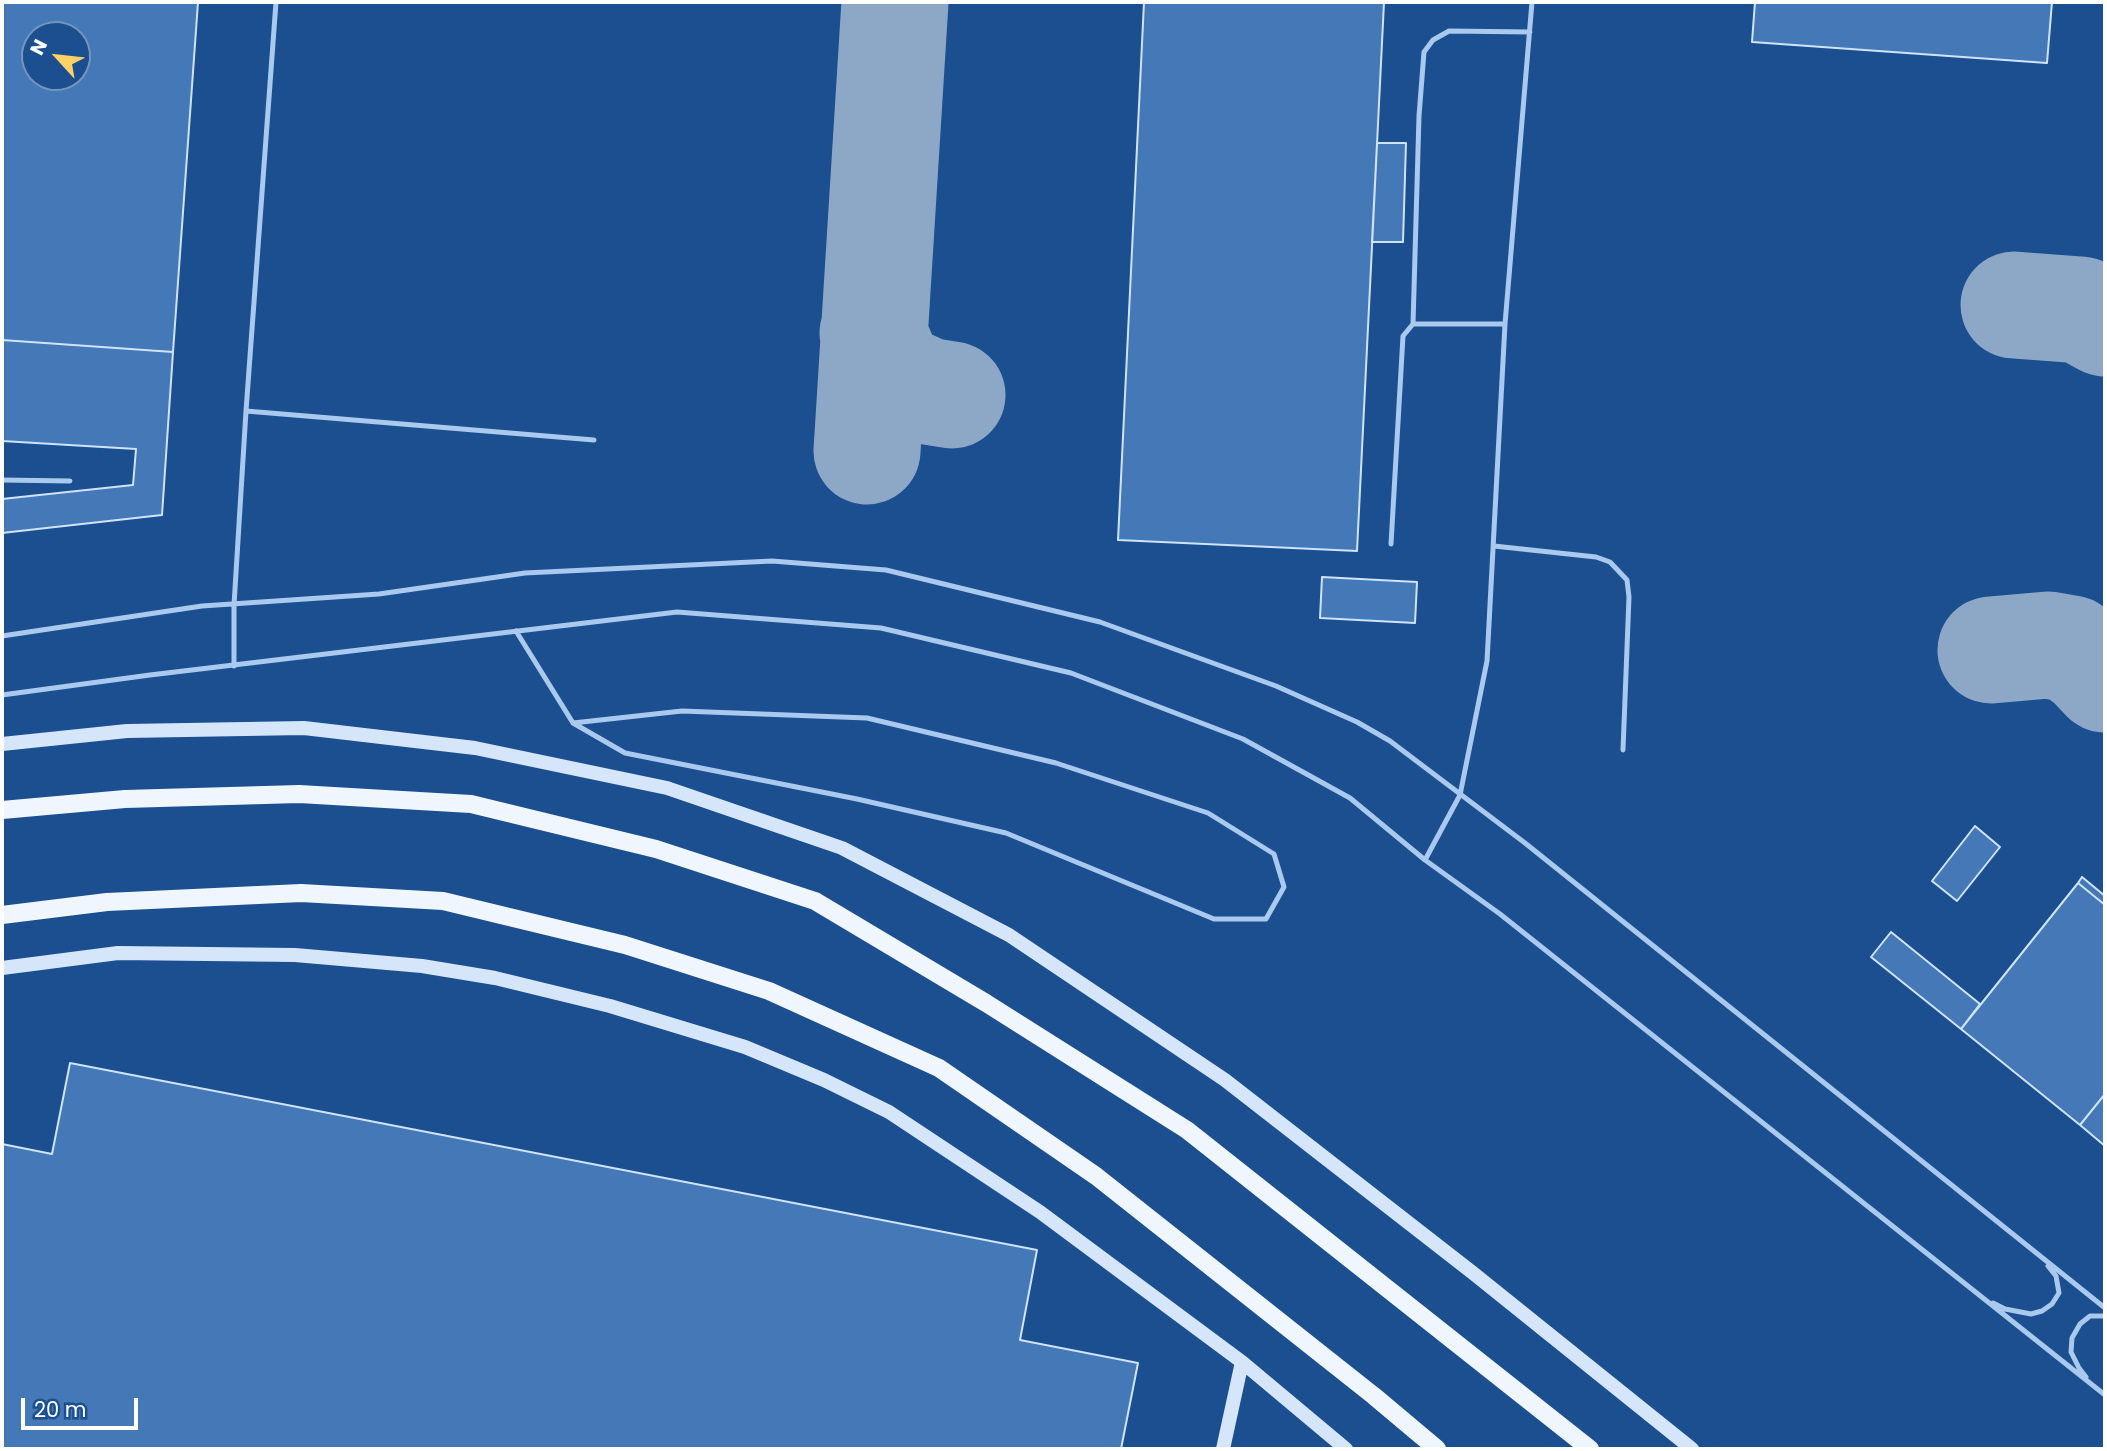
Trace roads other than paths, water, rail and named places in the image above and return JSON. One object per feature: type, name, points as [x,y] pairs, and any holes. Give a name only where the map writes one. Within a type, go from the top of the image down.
[{"type":"main road","points":[[2,810],[125,799],[299,794],[471,804],[656,849],[815,901],[986,1003],[1187,1130],[1590,1449]]},
{"type":"main road","points":[[2,915],[107,902],[301,893],[443,901],[625,945],[769,991],[939,1069],[1096,1176],[1437,1449]]},
{"type":"street","points":[[2,744],[127,731],[304,728],[475,748],[667,788],[842,848],[1009,935],[1225,1080],[1473,1273],[1692,1449]]},
{"type":"street","points":[[2,968],[118,953],[295,955],[422,967],[495,978],[610,1006],[745,1047],[824,1080],[889,1112],[1040,1212],[1242,1362],[1346,1449]]},
{"type":"street","points":[[1223,1449],[1242,1362]]},
{"type":"lane","points":[[234,666],[234,605],[246,411],[276,2]]},
{"type":"lane","points":[[1426,860],[1460,795],[1487,661],[1505,324],[1532,2]]},
{"type":"lane","points":[[1391,544],[1403,335],[1413,324],[1419,116],[1424,52],[1433,40],[1449,31],[1530,32]]},
{"type":"lane","points":[[1413,324],[1505,324]]},
{"type":"lane","points":[[246,411],[594,440]]},
{"type":"lane","points":[[2,480],[70,481]]},
{"type":"lane","points":[[1494,546],[1596,558],[1610,562],[1627,580],[1629,597],[1623,750]]},
{"type":"lane","points":[[2,636],[202,606],[379,594],[524,573],[772,561],[886,570],[1100,622],[1276,686],[1357,722],[1390,741],[1525,843],[2105,1308]]},
{"type":"lane","points":[[2,695],[677,612],[881,628],[1071,673],[1243,740],[1350,798],[2105,1395]]},
{"type":"lane","points":[[516,631],[573,723],[625,753],[857,799],[1006,833],[1214,919],[1266,919],[1284,887],[1274,854],[1208,813],[1056,763],[867,718],[682,711],[573,723]]},
{"type":"lane","points":[[1984,1299],[2017,1312],[2031,1314],[2042,1311],[2052,1304],[2059,1293],[2056,1276],[2043,1258]]},
{"type":"lane","points":[[2094,1386],[2079,1368],[2071,1352],[2072,1338],[2080,1324],[2090,1316],[2105,1316]]}]
